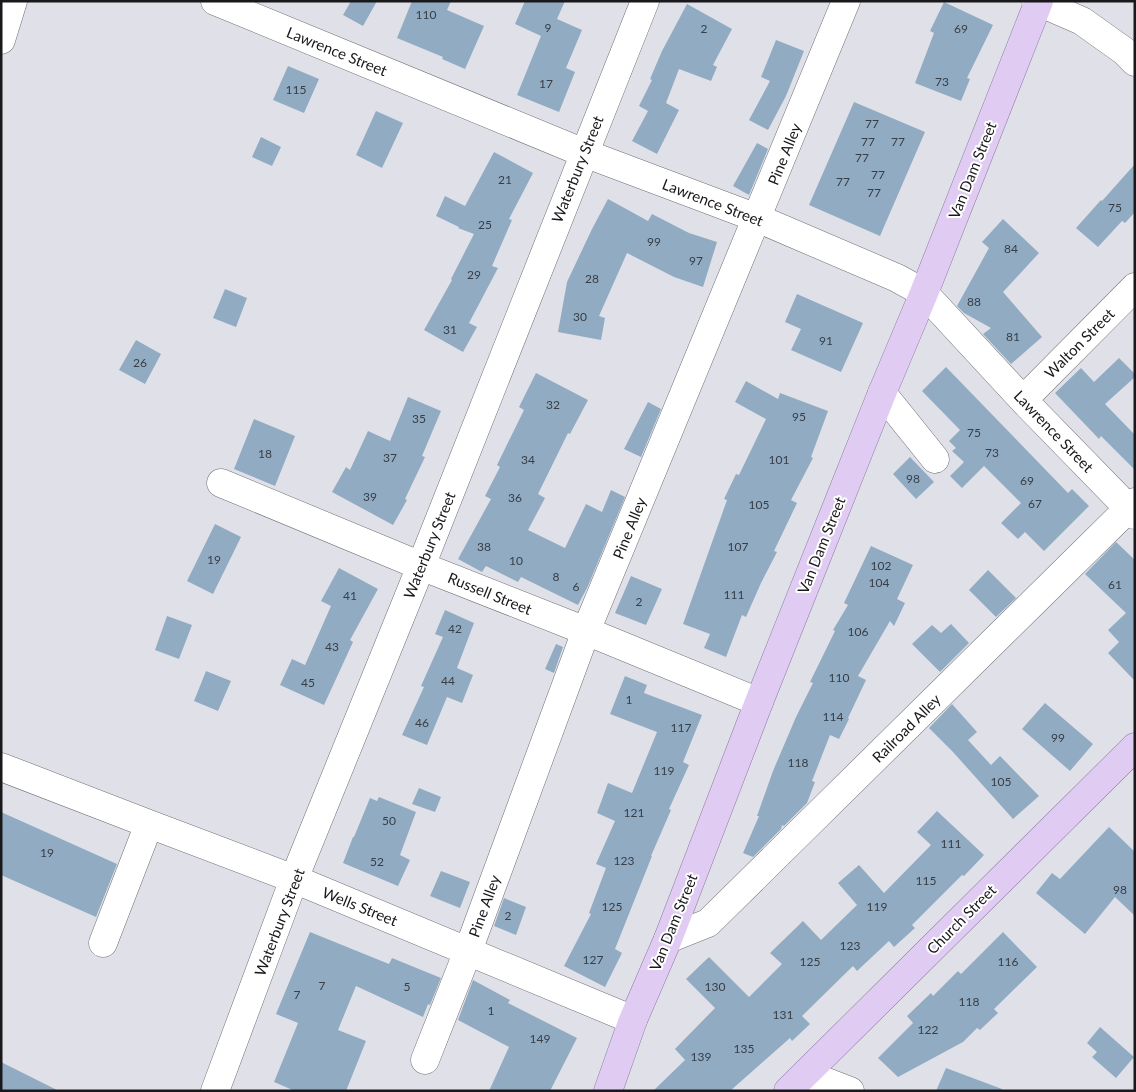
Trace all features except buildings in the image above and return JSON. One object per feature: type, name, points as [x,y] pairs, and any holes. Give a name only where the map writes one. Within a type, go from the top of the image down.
[{"type":"main road","name":"Van Dam Street","points":[[608,1091],[632,1020],[668,939],[759,702],[882,393],[924,293],[1038,2]]},
{"type":"main road","name":"Church Street","points":[[797,1082],[1135,748]]},
{"type":"street","points":[[1,40],[13,1]]},
{"type":"street","name":"Lawrence Street","points":[[215,1],[584,153],[757,218],[897,278],[924,293],[1023,400],[1133,508]]},
{"type":"street","name":"Waterbury Street","points":[[215,1091],[294,879],[421,566],[644,1]]},
{"type":"street","name":"Pine Alley","points":[[425,1060],[468,951],[586,631],[846,1]]},
{"type":"street","points":[[1038,2],[1082,21],[1131,51]]},
{"type":"street","name":"Walton Street","points":[[1023,400],[1135,287]]},
{"type":"street","points":[[882,393],[935,459]]},
{"type":"street","name":"Russell Street","points":[[221,483],[759,702]]},
{"type":"street","name":"Railroad Alley","points":[[668,939],[708,923],[1133,508]]},
{"type":"street","name":"Wells Street","points":[[1,767],[294,879],[632,1020]]},
{"type":"street","points":[[103,942],[149,824]]},
{"type":"street","points":[[797,1082],[850,1091]]}]
